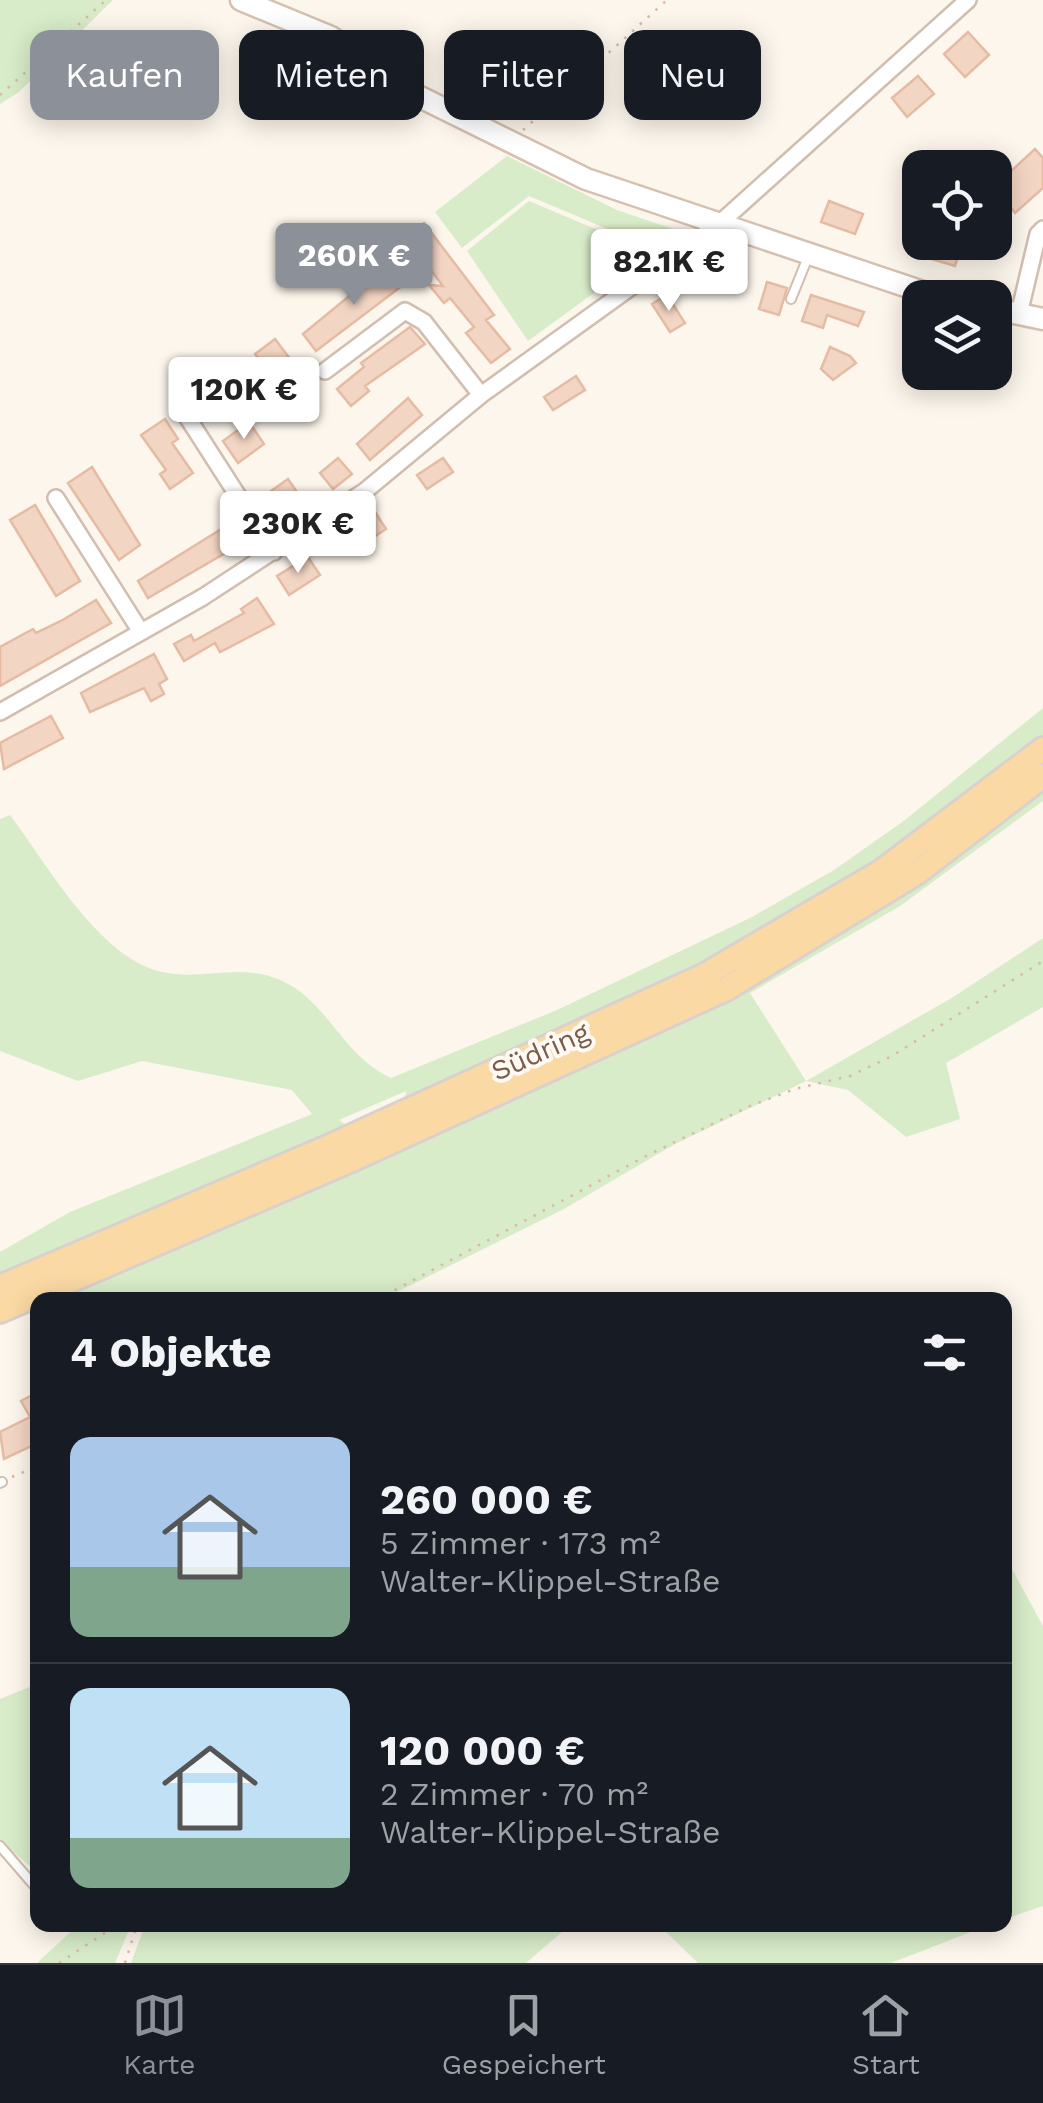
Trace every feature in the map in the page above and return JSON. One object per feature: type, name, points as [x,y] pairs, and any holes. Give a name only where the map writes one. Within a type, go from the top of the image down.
[{"type":"main road","points":[[241,0],[331,38],[416,96],[508,142],[648,203],[902,285]]},
{"type":"main road","points":[[1012,313],[1043,318]]},
{"type":"main road","name":"Südring","points":[[43,1292],[381,1144],[411,1119],[779,935],[942,829],[1043,748]]},
{"type":"main road","name":"Südring","points":[[0,1287],[362,1128],[411,1119],[662,1020],[789,954],[918,872],[1043,776]]},
{"type":"main road","name":"Südring","points":[[0,1311],[30,1298]]},
{"type":"street","points":[[0,712],[142,632],[365,491],[481,394],[720,223],[968,0]]},
{"type":"street","points":[[1019,314],[1043,229]]},
{"type":"street","points":[[326,371],[405,311],[424,322],[481,394]]},
{"type":"street","points":[[184,412],[274,552]]},
{"type":"street","points":[[56,498],[142,632]]},
{"type":"lane","points":[[791,299],[810,253]]},
{"type":"lane","points":[[0,1846],[30,1881]]},
{"type":"path","points":[[0,96],[106,0]]},
{"type":"path","points":[[508,142],[666,0]]},
{"type":"path","points":[[391,1292],[716,1122],[795,1089],[850,1076],[892,1056],[1043,961]]},
{"type":"path","points":[[1,1482],[30,1469]]},
{"type":"path","points":[[58,1963],[106,1932]]},
{"type":"path","points":[[125,1963],[135,1932]]},
{"type":"green space","points":[[0,0],[113,0],[82,30],[30,30],[30,81],[0,104]]},
{"type":"green space","points":[[507,156],[617,210],[679,231],[653,248],[529,196],[462,248],[435,212]]},
{"type":"green space","points":[[529,201],[650,252],[528,341],[467,251]]},
{"type":"green space","points":[[1043,708],[1043,737],[1010,763],[876,862],[726,955],[544,1041],[405,1099],[406,1091],[339,1120],[346,1125],[0,1276],[0,1252],[70,1212],[312,1114],[292,1090],[142,1061],[78,1081],[0,1051],[0,819],[10,815],[76,907],[117,948],[139,963],[178,974],[241,972],[273,977],[304,995],[361,1058],[391,1078],[557,1010],[752,917],[834,870],[905,820]]},
{"type":"green space","points":[[1043,788],[1043,801],[900,906],[750,993],[806,1081],[675,1144],[564,1209],[397,1292],[64,1292],[754,983],[908,889]]},
{"type":"green space","points":[[1043,938],[1043,1007],[946,1063],[960,1119],[906,1137],[848,1090],[806,1081],[950,999]]},
{"type":"green space","points":[[1012,1569],[1043,1626],[1043,1906],[1012,1917]]},
{"type":"green space","points":[[30,1687],[30,1866],[0,1841],[0,1699]]},
{"type":"green space","points":[[70,1932],[128,1932],[115,1963],[37,1963]]},
{"type":"green space","points":[[142,1932],[562,1932],[526,1963],[131,1963]]},
{"type":"green space","points":[[666,1932],[971,1932],[891,1963],[698,1963]]},
{"type":"building","points":[[968,32],[989,55],[965,77],[944,54]]},
{"type":"building","points":[[918,76],[934,94],[907,117],[892,98]]},
{"type":"building","points":[[1035,149],[1043,158],[1043,188],[1015,213],[1012,209],[1012,170]]},
{"type":"building","points":[[829,201],[863,214],[855,234],[821,222]]},
{"type":"building","points":[[424,223],[494,315],[486,320],[510,349],[491,363],[466,333],[474,327],[450,298],[444,303],[429,285],[443,286],[405,237]]},
{"type":"building","points":[[935,260],[957,260],[955,266]]},
{"type":"building","points":[[387,265],[403,285],[316,351],[303,334]]},
{"type":"building","points":[[767,282],[787,288],[779,315],[759,309]]},
{"type":"building","points":[[667,295],[685,323],[670,332],[652,304]]},
{"type":"building","points":[[811,295],[864,312],[858,326],[827,315],[823,328],[802,321]]},
{"type":"building","points":[[410,327],[425,344],[365,386],[369,391],[351,406],[337,389],[364,367],[361,363]]},
{"type":"building","points":[[275,339],[291,360],[283,367],[292,379],[282,388],[255,354]]},
{"type":"building","points":[[830,347],[856,363],[833,380],[821,369]]},
{"type":"building","points":[[576,376],[585,390],[553,410],[544,397]]},
{"type":"building","points":[[227,377],[239,397],[220,409],[207,389]]},
{"type":"building","points":[[278,384],[297,408],[282,419],[264,394]]},
{"type":"building","points":[[408,398],[422,415],[370,460],[357,444]]},
{"type":"building","points":[[165,419],[178,439],[172,443],[193,473],[170,489],[160,474],[166,470],[141,435]]},
{"type":"building","points":[[249,422],[264,444],[238,463],[223,441]]},
{"type":"building","points":[[338,458],[352,474],[333,489],[320,473]]},
{"type":"building","points":[[443,458],[453,472],[427,489],[417,475]]},
{"type":"building","points":[[92,467],[140,545],[119,560],[68,483]]},
{"type":"building","points":[[288,479],[303,501],[279,518],[264,496]]},
{"type":"building","points":[[35,505],[80,581],[56,596],[10,520]]},
{"type":"building","points":[[375,512],[386,529],[353,551],[342,534]]},
{"type":"building","points":[[231,523],[244,542],[148,598],[138,581]]},
{"type":"building","points":[[308,557],[320,575],[289,595],[277,576]]},
{"type":"building","points":[[257,598],[274,624],[220,652],[215,643],[184,661],[174,644],[191,635],[194,641],[244,613],[241,609]]},
{"type":"building","points":[[96,600],[111,623],[0,686],[0,647],[33,629],[36,633],[61,621]]},
{"type":"building","points":[[154,654],[167,679],[159,684],[164,694],[151,701],[144,688],[90,712],[81,693]]},
{"type":"building","points":[[51,716],[63,738],[4,769],[0,743]]},
{"type":"building","points":[[30,1396],[30,1417],[21,1401]]},
{"type":"building","points":[[30,1417],[30,1447],[4,1459],[0,1432]]}]
